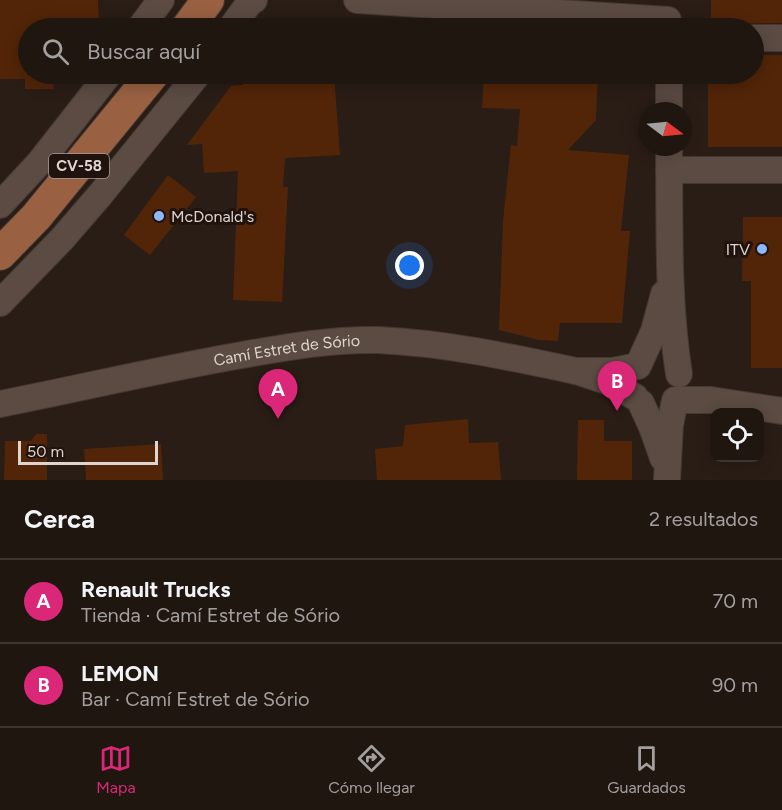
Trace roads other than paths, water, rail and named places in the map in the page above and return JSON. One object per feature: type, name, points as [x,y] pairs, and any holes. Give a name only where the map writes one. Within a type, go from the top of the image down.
[{"type":"main road","points":[[194,18],[208,0]]},
{"type":"main road","name":"CV-58","points":[[0,254],[36,217],[145,84]]},
{"type":"street","points":[[238,18],[254,0]]},
{"type":"street","points":[[357,0],[668,16]]},
{"type":"street","points":[[764,38],[782,38]]},
{"type":"street","points":[[0,205],[40,162],[100,84]]},
{"type":"street","points":[[0,303],[43,260],[100,195],[190,84]]},
{"type":"street","points":[[669,84],[669,102]]},
{"type":"street","points":[[667,475],[670,425],[679,385],[669,277],[669,158],[782,170]]},
{"type":"street","points":[[667,475],[652,427],[638,400],[632,381],[654,331],[669,277]]},
{"type":"street","name":"Camí Estret de Sório","points":[[6,400],[215,359],[304,344],[343,341],[397,341],[461,348],[576,371],[609,382],[638,400]]},
{"type":"street","points":[[638,366],[653,359],[661,359],[675,367],[679,385],[663,408],[655,409],[638,400]]},
{"type":"street","name":"Camí Estret de Sório","points":[[576,371],[612,371],[638,366]]},
{"type":"street","points":[[679,385],[711,400],[782,411]]},
{"type":"place","name":"McDonald's","points":[[159,216]]},
{"type":"place","name":"ITV","points":[[762,249]]},
{"type":"place","name":"LEMON","points":[[617,411]]},
{"type":"place","name":"Renault Trucks","points":[[278,419]]}]
